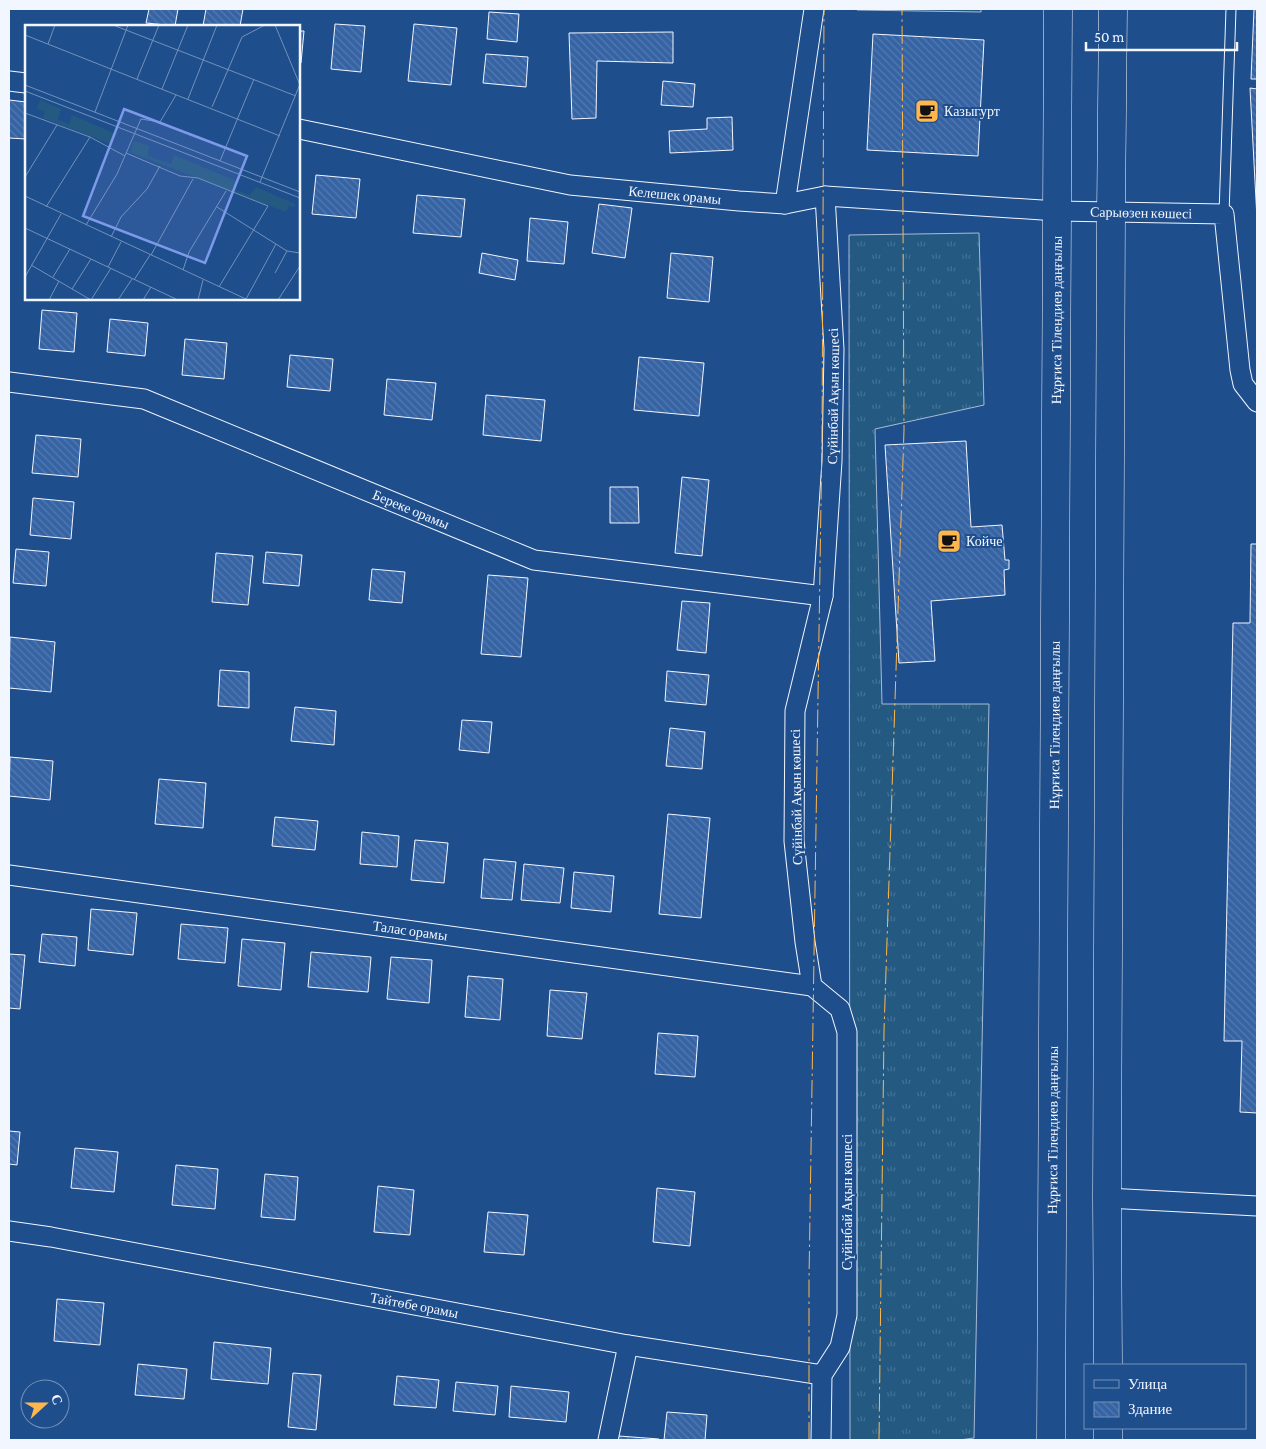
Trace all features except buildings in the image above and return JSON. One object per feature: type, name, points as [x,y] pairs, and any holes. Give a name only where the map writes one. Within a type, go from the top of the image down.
[{"type":"main road","name":"Нұрғиса Тілендиев даңғылы","points":[[1051,1440],[1058,9]]},
{"type":"main road","points":[[1108,1364],[1107,1198],[1113,9]]},
{"type":"street","points":[[785,204],[814,9]]},
{"type":"street","points":[[9,81],[25,83]]},
{"type":"street","name":"Келешек орамы","points":[[300,129],[570,185],[785,204],[826,196],[1057,211]]},
{"type":"street","name":"Сүйінбай Ақын көшесі","points":[[822,1375],[840,1347],[847,1315],[848,1032],[840,1009],[812,986],[805,942],[794,841],[795,711],[823,596],[832,461],[834,349],[826,196]]},
{"type":"street","name":"Сарыөзен көшесі","points":[[1057,211],[1224,214]]},
{"type":"street","points":[[1224,214],[1240,370],[1243,384],[1257,402]]},
{"type":"street","name":"Береке орамы","points":[[9,382],[144,399],[534,560],[823,596]]},
{"type":"street","name":"Талас орамы","points":[[9,875],[812,986]]},
{"type":"street","points":[[1107,1198],[1257,1206]]},
{"type":"street","name":"Тайтөбе орамы","points":[[9,1232],[51,1237],[628,1345],[822,1375]]},
{"type":"street","points":[[608,1440],[628,1345]]},
{"type":"street","points":[[821,1440],[822,1375]]},
{"type":"lane","points":[[1224,214],[1231,9]]},
{"type":"green space","points":[[981,9],[981,12],[857,10]]},
{"type":"green space","points":[[979,233],[984,405],[875,429],[882,704],[989,704],[974,1438],[959,1440],[850,1440],[849,235]]},
{"type":"power","points":[[809,1440],[809,1280],[822,438],[824,9]]},
{"type":"power","points":[[879,1440],[884,1031],[904,430],[902,9]]},
{"type":"place","name":"Казыгурт","points":[[927,111]]},
{"type":"place","name":"Койче","points":[[949,541]]}]
